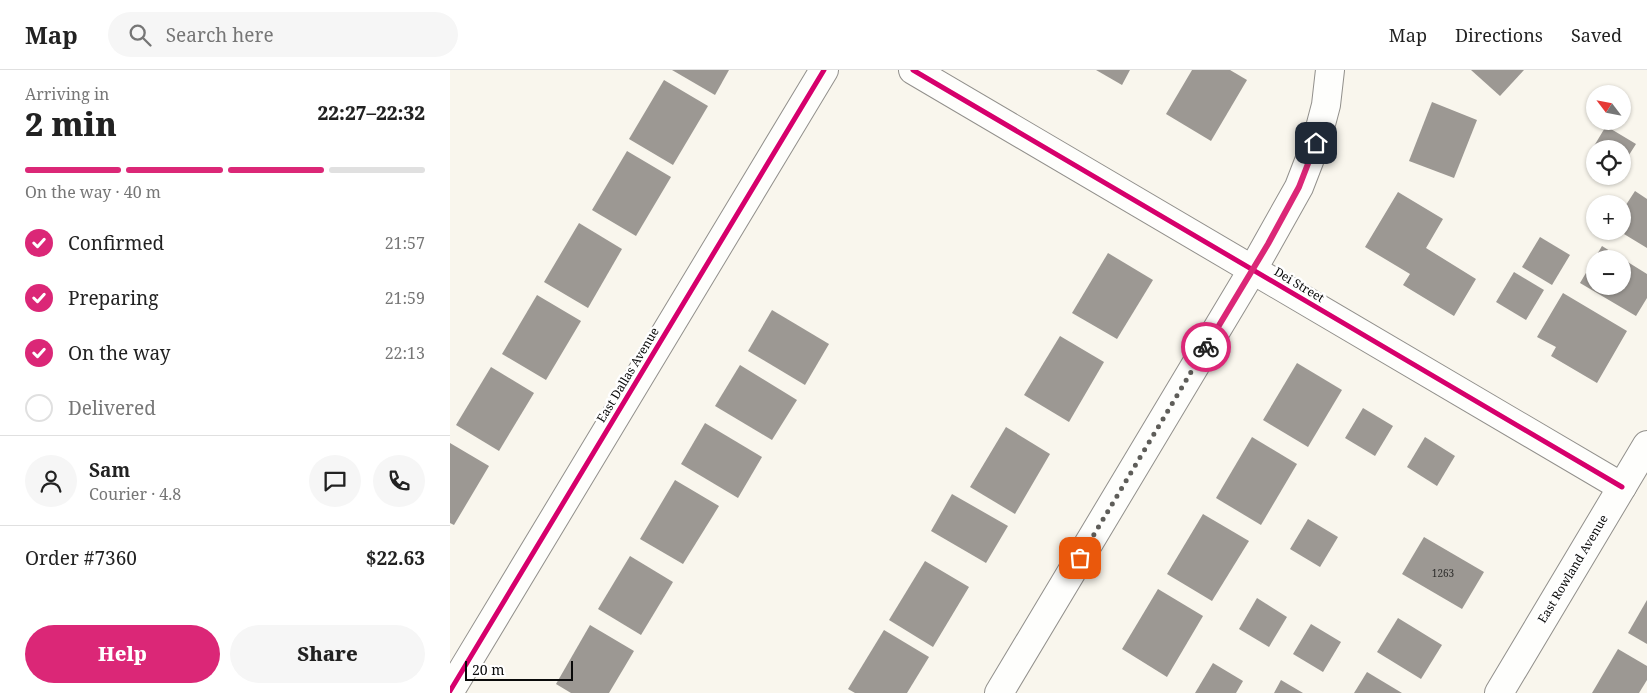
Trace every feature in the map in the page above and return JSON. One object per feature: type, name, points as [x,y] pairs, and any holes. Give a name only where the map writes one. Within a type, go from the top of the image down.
[{"type":"street","name":"East Dallas Avenue","points":[[450,691],[824,70]]},
{"type":"street","name":"Dei Street","points":[[913,70],[1622,487]]},
{"type":"street","points":[[999,693],[1253,269],[1299,187],[1316,143],[1326,105],[1330,70]]},
{"type":"street","name":"East Rowland Avenue","points":[[1499,693],[1647,446]]},
{"type":"building","points":[[672,70],[729,70],[715,95]]},
{"type":"building","points":[[1096,70],[1130,70],[1122,85]]},
{"type":"building","points":[[1192,70],[1230,70],[1247,80],[1211,141],[1166,114]]},
{"type":"building","points":[[1471,70],[1524,70],[1500,96]]},
{"type":"building","points":[[664,80],[708,106],[673,165],[629,139]]},
{"type":"building","points":[[1432,102],[1477,120],[1454,178],[1409,161]]},
{"type":"building","points":[[1604,130],[1613,130],[1629,140],[1598,140]]},
{"type":"building","points":[[1631,141],[1636,144],[1631,152]]},
{"type":"building","points":[[627,151],[671,177],[636,236],[592,210]]},
{"type":"building","points":[[1635,191],[1647,199],[1647,248],[1631,238],[1631,197]]},
{"type":"building","points":[[1398,192],[1443,219],[1426,248],[1476,279],[1454,316],[1403,285],[1410,274],[1365,247]]},
{"type":"building","points":[[579,223],[622,249],[588,308],[544,282]]},
{"type":"building","points":[[1540,237],[1570,255],[1552,285],[1522,267]]},
{"type":"building","points":[[1602,246],[1608,250],[1600,250]]},
{"type":"building","points":[[1108,253],[1153,280],[1117,339],[1072,313]]},
{"type":"building","points":[[1631,264],[1647,274],[1647,298],[1636,316],[1600,295],[1631,295]]},
{"type":"building","points":[[1514,272],[1544,290],[1526,320],[1496,302]]},
{"type":"building","points":[[1586,273],[1586,287],[1580,283]]},
{"type":"building","points":[[1563,293],[1627,331],[1597,383],[1551,356],[1556,347],[1537,337]]},
{"type":"building","points":[[537,295],[581,321],[546,380],[502,354]]},
{"type":"building","points":[[772,310],[829,344],[805,385],[748,351]]},
{"type":"building","points":[[1060,336],[1104,362],[1069,422],[1024,395]]},
{"type":"building","points":[[1297,363],[1342,390],[1308,447],[1263,420]]},
{"type":"building","points":[[740,365],[797,400],[772,440],[715,406]]},
{"type":"building","points":[[491,367],[534,393],[499,451],[456,425]]},
{"type":"building","points":[[1363,408],[1393,426],[1375,456],[1345,438]]},
{"type":"building","points":[[705,423],[762,457],[738,498],[681,464]]},
{"type":"building","points":[[1006,427],[1050,454],[1015,514],[970,487]]},
{"type":"building","points":[[1252,437],[1297,464],[1261,525],[1216,498]]},
{"type":"building","points":[[1425,437],[1455,456],[1437,486],[1407,467]]},
{"type":"building","points":[[450,443],[489,466],[454,525],[450,523]]},
{"type":"building","points":[[675,480],[719,506],[683,564],[640,539]]},
{"type":"building","points":[[952,494],[1008,526],[986,563],[931,531]]},
{"type":"building","points":[[1203,514],[1249,541],[1212,601],[1167,574]]},
{"type":"building","points":[[1308,519],[1338,537],[1320,567],[1290,549]]},
{"type":"building","points":[[1424,537],[1484,572],[1462,609],[1402,574]]},
{"type":"building","points":[[630,556],[673,582],[641,635],[598,609]]},
{"type":"building","points":[[925,561],[969,587],[933,647],[889,620]]},
{"type":"building","points":[[1158,589],[1203,616],[1167,677],[1122,649]]},
{"type":"building","points":[[1257,598],[1287,617],[1269,647],[1239,629]]},
{"type":"building","points":[[1647,600],[1647,644],[1628,633]]},
{"type":"building","points":[[1398,618],[1442,645],[1421,679],[1377,652]]},
{"type":"building","points":[[1311,624],[1341,642],[1323,672],[1293,654]]},
{"type":"building","points":[[590,625],[634,651],[609,693],[571,693],[556,684]]},
{"type":"building","points":[[884,630],[929,657],[907,693],[855,693],[848,689]]},
{"type":"building","points":[[1618,649],[1647,666],[1647,680],[1639,693],[1592,693]]},
{"type":"building","points":[[1213,663],[1243,681],[1236,693],[1195,693]]},
{"type":"building","points":[[1367,672],[1402,693],[1354,693]]},
{"type":"building","points":[[1281,680],[1303,693],[1274,693]]},
{"type":"cycle path","points":[[450,691],[824,70]]},
{"type":"cycle path","points":[[913,70],[1622,487]]},
{"type":"way so far","points":[[1080,558],[1206,347]]},
{"type":"route","points":[[1206,347],[1268,244],[1299,187],[1316,143]]}]
